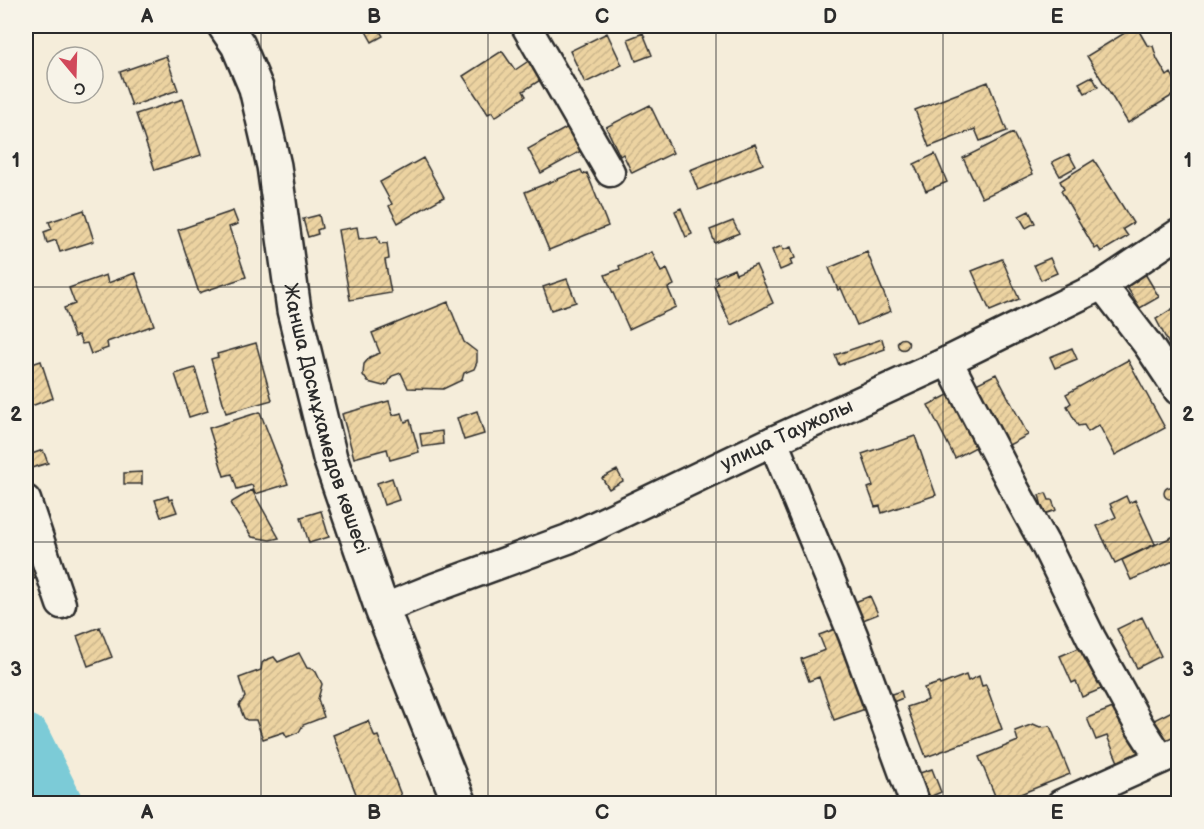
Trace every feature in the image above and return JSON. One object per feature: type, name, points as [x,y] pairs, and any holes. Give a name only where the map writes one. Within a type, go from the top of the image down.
[{"type":"street","name":"Жанша Досмұхамедов көшесі","points":[[225,26],[238,45],[256,88],[274,166],[294,310],[330,458],[382,609],[460,804]]},
{"type":"street","points":[[526,26],[610,172]]},
{"type":"street","name":"улица Таужолы","points":[[382,609],[568,539],[948,361],[1101,285],[1179,234]]},
{"type":"street","points":[[1101,285],[1148,345],[1179,390]]},
{"type":"street","points":[[948,361],[1046,546],[1091,638],[1139,725],[1170,755],[1061,804]]},
{"type":"street","points":[[773,441],[853,636],[915,804]]},
{"type":"street","points":[[26,500],[61,604]]},
{"type":"building","points":[[363,26],[377,26],[383,36],[372,42]]},
{"type":"building","points":[[461,26],[483,26],[465,32]]},
{"type":"building","points":[[910,26],[932,26],[914,34]]},
{"type":"building","points":[[1136,26],[1147,45],[1153,46],[1157,59],[1167,76],[1171,73],[1178,86],[1178,92],[1128,123],[1087,56]]},
{"type":"building","points":[[607,33],[622,65],[585,83],[570,51]]},
{"type":"building","points":[[643,33],[652,55],[636,61],[628,39]]},
{"type":"building","points":[[502,51],[515,70],[533,58],[545,77],[523,91],[526,96],[495,117],[492,112],[488,114],[463,76]]},
{"type":"building","points":[[166,56],[178,90],[132,106],[120,72]]},
{"type":"building","points":[[1092,76],[1098,87],[1085,93],[1079,83]]},
{"type":"building","points":[[988,82],[1007,131],[980,141],[975,129],[929,147],[915,110]]},
{"type":"building","points":[[183,99],[201,155],[155,170],[136,114]]},
{"type":"building","points":[[650,105],[673,153],[632,173],[623,154],[620,156],[606,127]]},
{"type":"building","points":[[568,127],[581,151],[541,173],[528,149]]},
{"type":"building","points":[[1013,133],[1033,174],[982,198],[963,158]]},
{"type":"building","points":[[755,144],[763,164],[698,190],[690,170]]},
{"type":"building","points":[[935,154],[947,182],[926,191],[914,164]]},
{"type":"building","points":[[1069,154],[1076,167],[1060,176],[1052,162]]},
{"type":"building","points":[[423,158],[444,197],[398,223],[389,206],[392,204],[380,182]]},
{"type":"building","points":[[1094,160],[1133,223],[1123,229],[1128,236],[1101,252],[1098,247],[1095,249],[1061,191],[1064,189],[1060,181]]},
{"type":"building","points":[[581,170],[583,174],[587,173],[608,226],[549,250],[525,192]]},
{"type":"building","points":[[681,208],[692,234],[686,237],[675,211]]},
{"type":"building","points":[[84,210],[94,241],[60,252],[56,240],[47,243],[44,232],[52,229],[49,222]]},
{"type":"building","points":[[233,211],[238,224],[229,227],[246,277],[199,293],[178,230]]},
{"type":"building","points":[[1029,211],[1035,223],[1026,228],[1019,216]]},
{"type":"building","points":[[319,215],[322,228],[317,230],[318,234],[308,237],[303,219]]},
{"type":"building","points":[[733,221],[739,233],[715,243],[710,230]]},
{"type":"building","points":[[357,227],[359,239],[377,236],[380,244],[387,243],[389,259],[385,260],[391,293],[350,300],[338,230]]},
{"type":"building","points":[[782,246],[783,250],[791,247],[795,258],[790,260],[792,265],[780,270],[772,250]]},
{"type":"building","points":[[652,252],[661,272],[667,269],[674,285],[668,288],[676,307],[629,329],[605,275],[620,269],[619,266]]},
{"type":"building","points":[[867,252],[891,311],[857,325],[841,288],[838,290],[829,268]]},
{"type":"building","points":[[1050,258],[1057,273],[1041,280],[1034,265]]},
{"type":"building","points":[[1002,259],[1019,299],[990,311],[972,271]]},
{"type":"building","points":[[756,265],[773,303],[731,325],[714,286],[718,284],[715,277],[734,269],[736,274]]},
{"type":"building","points":[[1144,272],[1159,297],[1140,308],[1125,284]]},
{"type":"building","points":[[135,273],[154,325],[107,342],[108,348],[91,354],[87,343],[82,344],[78,335],[74,337],[64,308],[75,304],[69,288],[106,275],[108,283]]},
{"type":"building","points":[[567,279],[576,302],[551,310],[543,287]]},
{"type":"building","points":[[448,302],[464,342],[477,352],[474,369],[464,373],[462,380],[443,389],[408,388],[401,373],[392,376],[388,384],[383,386],[368,382],[363,375],[364,364],[370,357],[380,353],[372,333]]},
{"type":"building","points":[[1178,305],[1178,349],[1173,352],[1156,319]]},
{"type":"building","points":[[882,339],[885,349],[839,365],[835,355]]},
{"type":"building","points":[[903,339],[907,340],[907,348],[903,349],[899,348],[898,344],[899,340]]},
{"type":"building","points":[[256,343],[272,400],[226,413],[211,359],[218,357],[217,354]]},
{"type":"building","points":[[1072,348],[1077,359],[1055,368],[1050,357]]},
{"type":"building","points":[[1128,360],[1165,428],[1115,455],[1099,425],[1088,432],[1084,425],[1078,426],[1067,406],[1071,403],[1066,394]]},
{"type":"building","points":[[41,361],[53,398],[26,408],[26,366]]},
{"type":"building","points":[[195,368],[208,411],[189,417],[175,374]]},
{"type":"building","points":[[996,374],[1028,435],[1007,446],[976,384]]},
{"type":"building","points":[[950,394],[976,447],[955,458],[928,405]]},
{"type":"building","points":[[389,401],[393,415],[402,413],[405,422],[410,420],[419,452],[390,460],[387,449],[354,458],[342,414]]},
{"type":"building","points":[[477,411],[484,434],[464,440],[457,418]]},
{"type":"building","points":[[260,412],[288,484],[255,494],[252,485],[237,489],[232,474],[224,476],[209,428]]},
{"type":"building","points":[[442,431],[443,444],[422,447],[420,434]]},
{"type":"building","points":[[915,436],[936,495],[882,513],[880,506],[875,507],[868,488],[873,486],[862,454]]},
{"type":"building","points":[[43,450],[48,463],[28,469],[26,456]]},
{"type":"building","points":[[617,470],[623,481],[609,489],[602,478]]},
{"type":"building","points":[[142,472],[142,484],[124,484],[124,473]]},
{"type":"building","points":[[392,478],[399,500],[384,505],[377,483]]},
{"type":"building","points":[[1172,487],[1175,488],[1175,498],[1168,499],[1165,498],[1164,491],[1165,488]]},
{"type":"building","points":[[252,490],[279,538],[270,540],[252,537],[231,505],[232,502]]},
{"type":"building","points":[[1046,493],[1056,510],[1044,514],[1039,495]]},
{"type":"building","points":[[168,496],[169,500],[172,499],[177,512],[161,517],[155,500]]},
{"type":"building","points":[[1126,496],[1129,503],[1135,500],[1155,544],[1115,563],[1097,526],[1116,517],[1110,504]]},
{"type":"building","points":[[321,511],[329,537],[309,543],[301,517]]},
{"type":"building","points":[[1176,535],[1178,559],[1131,580],[1122,560]]},
{"type":"building","points":[[34,566],[38,578],[29,580],[32,589],[26,591],[26,567]]},
{"type":"building","points":[[870,596],[878,614],[858,622],[850,604]]},
{"type":"building","points":[[1142,617],[1161,656],[1137,668],[1117,629]]},
{"type":"building","points":[[100,627],[112,657],[88,666],[77,636]]},
{"type":"building","points":[[838,628],[868,708],[834,720],[819,677],[809,681],[801,659],[825,650],[819,635]]},
{"type":"building","points":[[1086,645],[1101,689],[1082,697],[1076,681],[1072,683],[1060,656]]},
{"type":"building","points":[[299,653],[307,668],[316,672],[322,684],[318,699],[324,717],[303,725],[299,732],[287,737],[284,732],[263,739],[256,720],[244,718],[239,705],[245,697],[239,678],[261,670],[262,663],[266,660],[274,657],[278,662]]},
{"type":"building","points":[[966,675],[968,681],[979,676],[982,686],[986,685],[1002,729],[926,757],[907,707],[928,700],[924,688],[939,683],[940,685]]},
{"type":"building","points":[[901,691],[903,698],[888,704],[885,696]]},
{"type":"building","points":[[1118,706],[1140,753],[1118,762],[1107,736],[1096,740],[1087,718]]},
{"type":"building","points":[[1178,708],[1178,735],[1163,742],[1154,720]]},
{"type":"building","points":[[368,721],[375,737],[378,736],[404,803],[360,804],[333,735]]},
{"type":"building","points":[[1033,724],[1040,727],[1050,726],[1070,774],[998,803],[979,757],[1018,741],[1015,731]]},
{"type":"building","points":[[932,769],[941,792],[930,797],[920,773]]},
{"type":"waterway","points":[[26,738],[59,804]]}]
